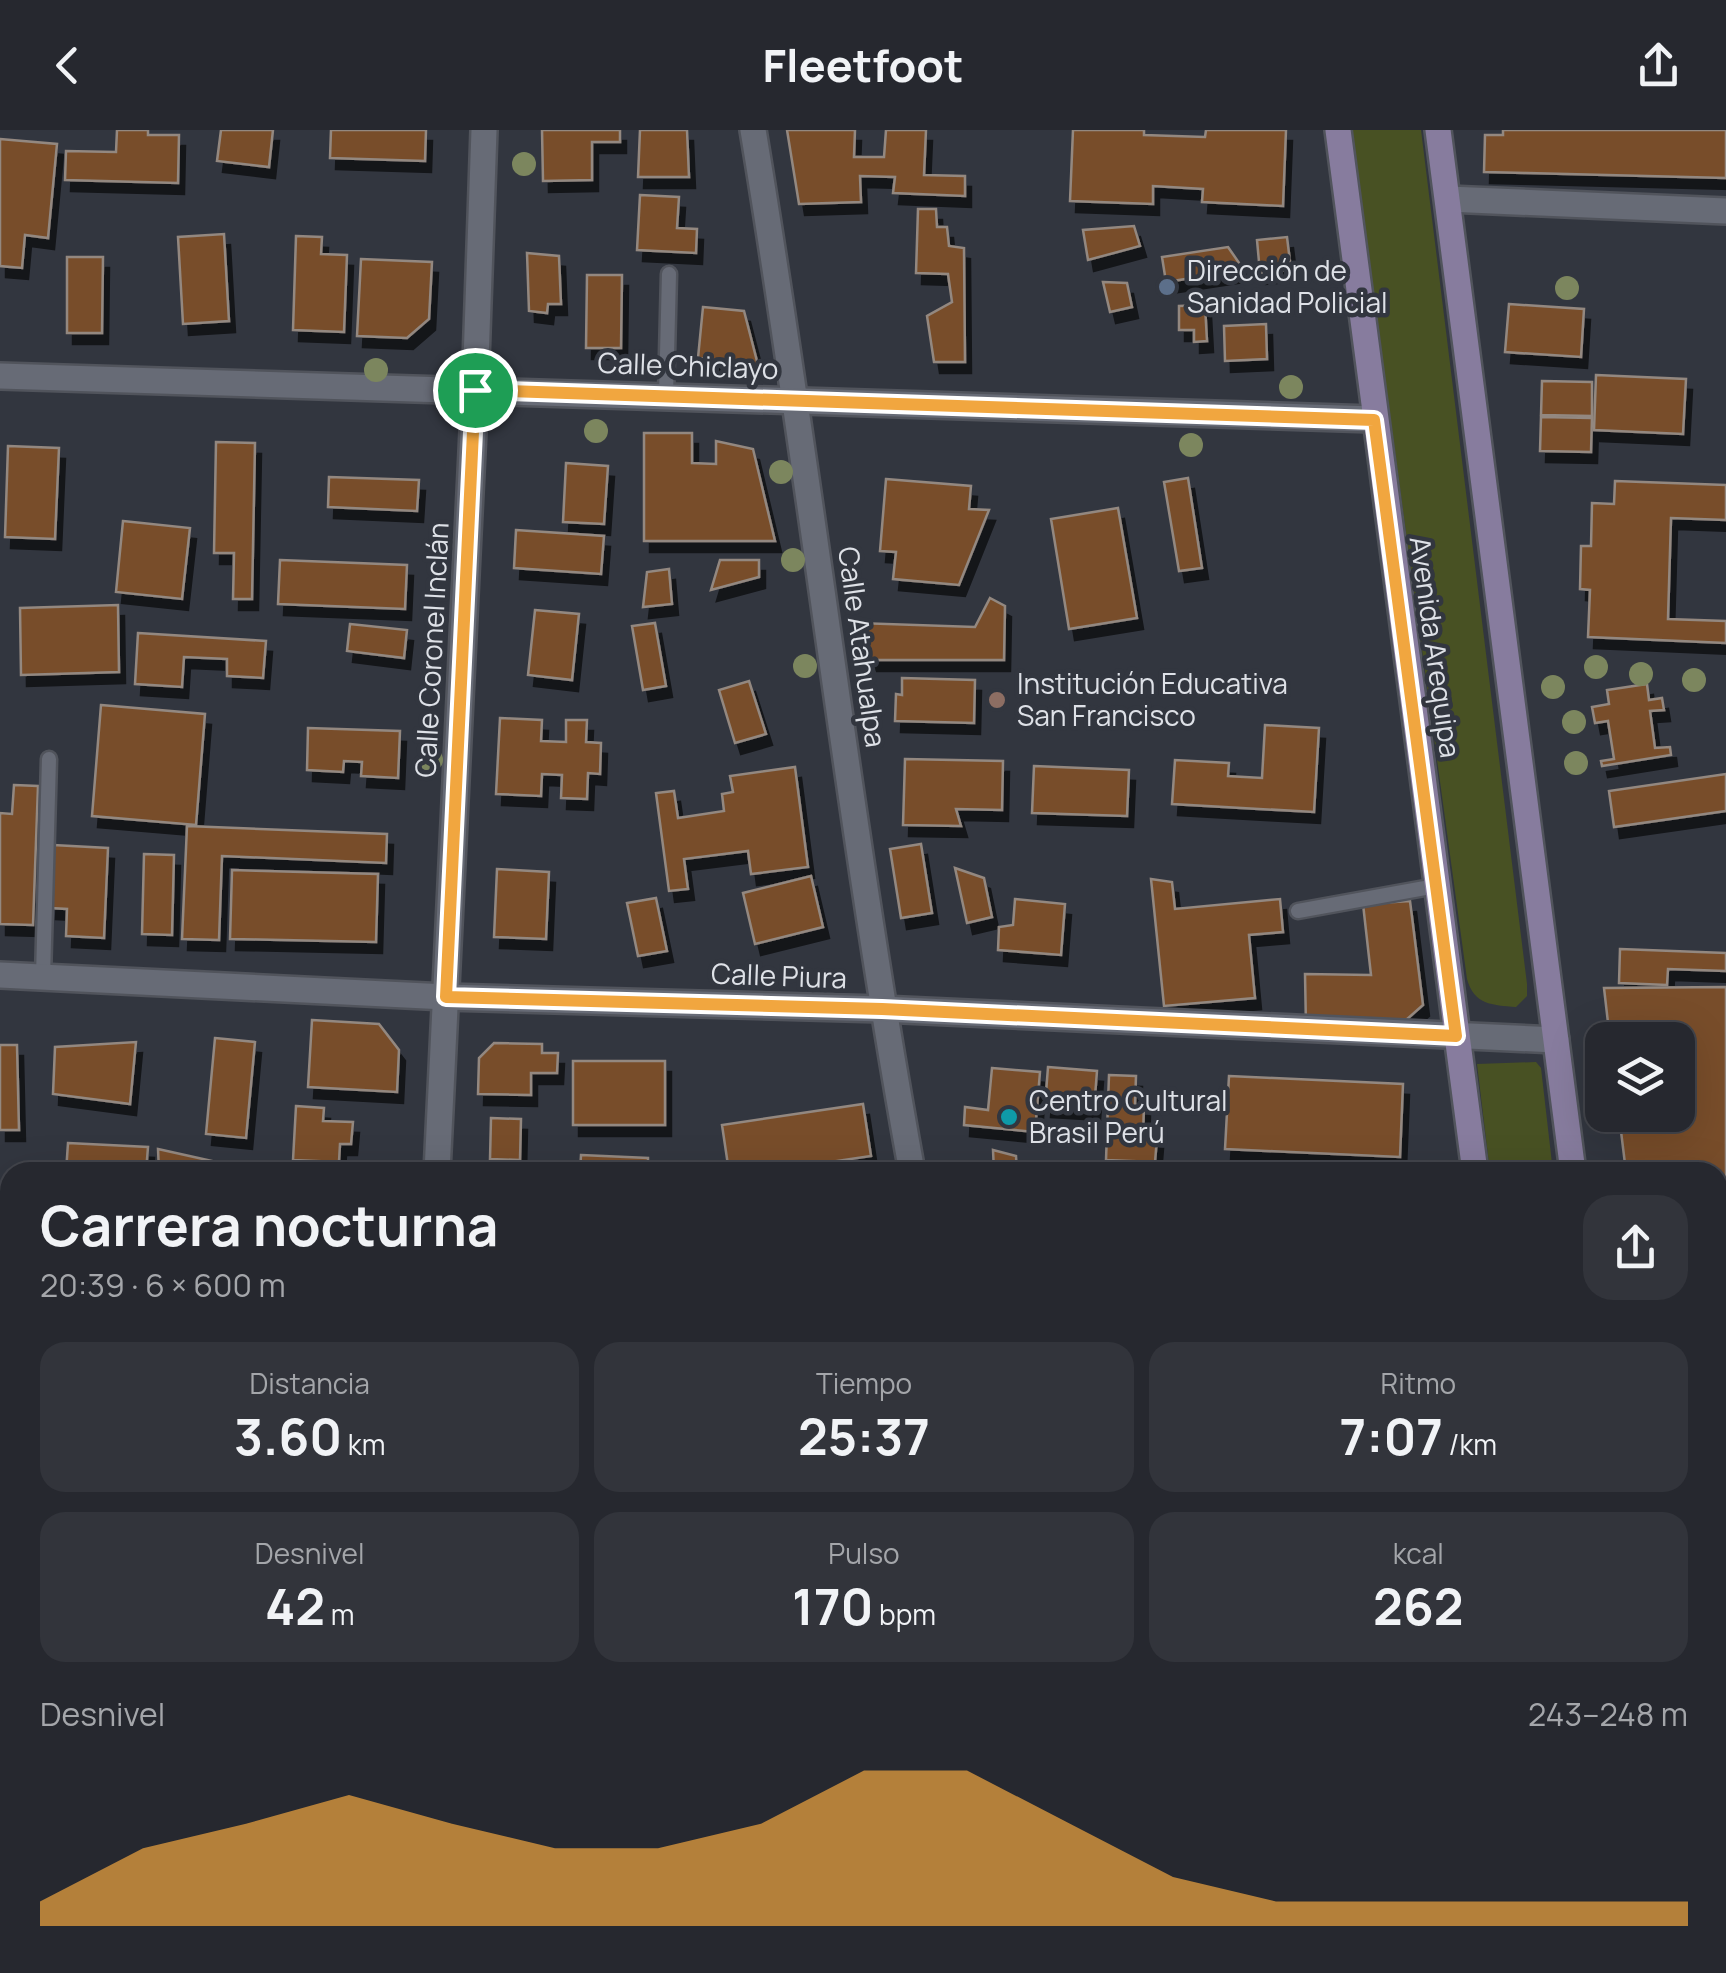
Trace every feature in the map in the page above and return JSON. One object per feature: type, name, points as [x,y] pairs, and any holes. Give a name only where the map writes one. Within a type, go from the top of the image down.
[{"type":"main road","name":"Avenida Arequipa","points":[[1338,130],[1474,1162]]},
{"type":"main road","points":[[1438,130],[1572,1162]]},
{"type":"street","name":"Calle Coronel Inclán","points":[[438,1162],[484,130]]},
{"type":"street","name":"Calle Atahualpa","points":[[752,130],[796,399],[882,1009],[910,1162]]},
{"type":"street","points":[[1448,199],[1726,211]]},
{"type":"street","name":"Calle Chiclayo","points":[[0,376],[1374,420]]},
{"type":"street","name":"Calle Piura","points":[[0,975],[446,997],[882,1009],[1556,1040]]},
{"type":"lane","points":[[666,395],[669,274]]},
{"type":"lane","points":[[43,977],[50,758]]},
{"type":"lane","points":[[1298,912],[1436,886]]},
{"type":"green space","points":[[1351,130],[1421,130],[1527,984],[1527,996],[1516,1007],[1479,999],[1467,979]]},
{"type":"green space","points":[[1536,1062],[1541,1068],[1552,1162],[1489,1162],[1477,1064]]},
{"type":"building","points":[[117,130],[179,135],[178,183],[65,180],[66,151],[116,152]]},
{"type":"building","points":[[221,130],[273,130],[269,167],[217,161]]},
{"type":"building","points":[[331,130],[426,130],[425,161],[330,158]]},
{"type":"building","points":[[542,130],[620,130],[620,142],[592,142],[592,180],[543,181]]},
{"type":"building","points":[[640,130],[687,130],[689,177],[638,177]]},
{"type":"building","points":[[787,130],[855,130],[854,157],[884,157],[886,130],[926,130],[924,175],[965,176],[965,196],[893,193],[895,177],[860,176],[861,202],[799,204]]},
{"type":"building","points":[[1073,130],[1144,130],[1144,135],[1205,137],[1206,130],[1286,130],[1283,206],[1202,202],[1203,189],[1153,186],[1153,204],[1070,201]]},
{"type":"building","points":[[1503,130],[1726,130],[1726,178],[1484,172],[1485,135],[1503,135]]},
{"type":"building","points":[[0,139],[57,144],[48,238],[25,235],[22,268],[0,266]]},
{"type":"building","points":[[640,195],[679,197],[677,228],[697,229],[696,253],[637,250]]},
{"type":"building","points":[[918,209],[936,209],[937,227],[947,227],[949,246],[964,248],[965,362],[934,362],[927,316],[952,302],[948,274],[916,273]]},
{"type":"building","points":[[1134,226],[1140,246],[1088,260],[1083,230]]},
{"type":"building","points":[[224,234],[229,321],[183,324],[178,237]]},
{"type":"building","points":[[296,236],[322,237],[321,254],[347,255],[344,332],[293,330]]},
{"type":"building","points":[[1287,237],[1291,270],[1260,273],[1257,240]]},
{"type":"building","points":[[1228,247],[1244,270],[1166,282],[1162,257]]},
{"type":"building","points":[[527,253],[559,256],[561,304],[548,304],[547,313],[529,311]]},
{"type":"building","points":[[67,257],[103,257],[102,333],[67,333]]},
{"type":"building","points":[[361,259],[432,262],[429,319],[407,338],[357,336]]},
{"type":"building","points":[[587,275],[622,275],[621,348],[586,348]]},
{"type":"building","points":[[1103,282],[1127,283],[1132,307],[1110,312]]},
{"type":"building","points":[[1509,304],[1584,309],[1581,357],[1505,352]]},
{"type":"building","points":[[1205,305],[1207,341],[1194,342],[1194,330],[1179,330],[1179,306]]},
{"type":"building","points":[[703,307],[744,311],[758,365],[698,358]]},
{"type":"building","points":[[1266,324],[1267,359],[1225,361],[1224,326]]},
{"type":"building","points":[[1596,375],[1686,379],[1683,434],[1594,430]]},
{"type":"building","points":[[1542,381],[1592,382],[1592,416],[1541,415]]},
{"type":"building","points":[[1541,417],[1592,418],[1591,452],[1540,451]]},
{"type":"building","points":[[644,433],[692,433],[692,463],[716,464],[716,441],[753,449],[775,541],[644,541]]},
{"type":"building","points":[[216,442],[255,443],[252,599],[233,599],[234,553],[214,553]]},
{"type":"building","points":[[8,446],[59,448],[55,539],[5,537]]},
{"type":"building","points":[[566,463],[608,466],[604,524],[563,522]]},
{"type":"building","points":[[329,477],[419,480],[417,511],[328,507]]},
{"type":"building","points":[[1188,478],[1202,568],[1179,571],[1164,482]]},
{"type":"building","points":[[886,479],[971,486],[969,509],[989,510],[959,585],[893,579],[896,552],[880,551]]},
{"type":"building","points":[[1615,481],[1726,485],[1726,520],[1671,518],[1668,619],[1726,621],[1726,643],[1588,637],[1590,590],[1580,589],[1581,546],[1591,546],[1592,503],[1614,504]]},
{"type":"building","points":[[1118,508],[1137,618],[1069,629],[1051,519]]},
{"type":"building","points":[[123,521],[190,528],[182,599],[116,592]]},
{"type":"building","points":[[516,530],[604,536],[601,574],[514,568]]},
{"type":"building","points":[[280,560],[407,565],[405,609],[278,604]]},
{"type":"building","points":[[720,560],[759,560],[759,577],[711,590]]},
{"type":"building","points":[[669,569],[672,604],[643,607],[647,572]]},
{"type":"building","points":[[990,598],[1005,606],[1004,660],[871,660],[858,623],[975,627]]},
{"type":"building","points":[[118,605],[119,672],[21,675],[20,608]]},
{"type":"building","points":[[535,610],[579,614],[572,680],[528,675]]},
{"type":"building","points":[[655,623],[666,686],[643,690],[632,626]]},
{"type":"building","points":[[350,624],[407,630],[404,658],[347,651]]},
{"type":"building","points":[[138,633],[266,641],[263,678],[227,676],[227,659],[184,657],[182,687],[135,684]]},
{"type":"building","points":[[902,678],[975,680],[974,723],[895,721],[896,694],[902,695]]},
{"type":"building","points":[[749,681],[766,734],[735,743],[719,690]]},
{"type":"building","points":[[1647,684],[1649,700],[1662,698],[1664,710],[1650,711],[1655,748],[1670,747],[1671,755],[1602,766],[1601,761],[1614,759],[1608,721],[1595,723],[1592,707],[1609,704],[1607,690]]},
{"type":"building","points":[[101,705],[205,714],[196,825],[92,816]]},
{"type":"building","points":[[500,718],[542,720],[541,741],[566,742],[566,720],[587,720],[586,742],[601,743],[600,774],[588,773],[587,799],[561,798],[562,775],[542,774],[541,796],[496,794]]},
{"type":"building","points":[[1265,725],[1319,728],[1314,812],[1172,804],[1175,760],[1229,763],[1228,776],[1262,778]]},
{"type":"building","points":[[308,728],[400,731],[398,778],[361,776],[362,762],[344,761],[343,772],[307,770]]},
{"type":"building","points":[[905,759],[1003,761],[1002,810],[956,809],[961,826],[903,825]]},
{"type":"building","points":[[1034,766],[1129,770],[1127,816],[1032,813]]},
{"type":"building","points":[[795,767],[808,867],[751,874],[748,851],[684,859],[688,889],[669,891],[656,793],[674,791],[678,818],[724,811],[722,794],[733,792],[730,776]]},
{"type":"building","points":[[1726,774],[1726,811],[1614,827],[1609,791]]},
{"type":"building","points":[[14,785],[38,786],[33,925],[0,924],[0,813],[12,814]]},
{"type":"building","points":[[187,826],[387,834],[386,863],[222,856],[219,940],[182,939]]},
{"type":"building","points":[[921,844],[932,913],[901,918],[890,849]]},
{"type":"building","points":[[53,845],[108,848],[104,938],[66,936],[67,909],[50,908]]},
{"type":"building","points":[[144,854],[174,855],[172,935],[142,934]]},
{"type":"building","points":[[955,868],[984,878],[992,917],[967,923]]},
{"type":"building","points":[[497,869],[549,872],[546,939],[494,937]]},
{"type":"building","points":[[232,870],[378,874],[376,942],[230,939]]},
{"type":"building","points":[[811,876],[823,927],[755,944],[743,893]]},
{"type":"building","points":[[1151,879],[1172,882],[1175,909],[1280,899],[1283,932],[1249,935],[1255,998],[1164,1006]]},
{"type":"building","points":[[656,898],[667,951],[638,956],[627,903]]},
{"type":"building","points":[[1015,899],[1065,904],[1061,955],[998,950],[999,927],[1013,925]]},
{"type":"building","points":[[1410,901],[1423,1005],[1397,1028],[1306,1027],[1305,974],[1371,975],[1363,904]]},
{"type":"building","points":[[1620,949],[1726,953],[1726,971],[1668,969],[1667,985],[1619,983]]},
{"type":"building","points":[[1726,987],[1726,1162],[1625,1162],[1621,1132],[1695,1132],[1695,1022],[1608,1022],[1604,988]]},
{"type":"building","points":[[312,1020],[379,1024],[399,1050],[397,1092],[308,1087]]},
{"type":"building","points":[[215,1038],[255,1042],[246,1138],[206,1134]]},
{"type":"building","points":[[136,1042],[130,1104],[53,1094],[55,1047]]},
{"type":"building","points":[[494,1043],[542,1044],[542,1053],[558,1053],[557,1073],[531,1073],[531,1095],[478,1094],[479,1058]]},
{"type":"building","points":[[0,1045],[17,1045],[19,1130],[0,1130]]},
{"type":"building","points":[[573,1061],[665,1061],[665,1125],[573,1125]]},
{"type":"building","points":[[1048,1067],[1097,1071],[1094,1109],[1045,1106]]},
{"type":"building","points":[[992,1068],[1040,1072],[1035,1132],[964,1125],[965,1107],[988,1110]]},
{"type":"building","points":[[1109,1075],[1136,1076],[1135,1105],[1144,1105],[1143,1137],[1157,1138],[1155,1162],[1106,1160]]},
{"type":"building","points":[[1229,1076],[1403,1084],[1400,1157],[1225,1149]]},
{"type":"building","points":[[863,1104],[871,1156],[830,1162],[728,1162],[722,1125]]},
{"type":"building","points":[[296,1106],[324,1108],[323,1121],[353,1122],[351,1144],[340,1144],[339,1162],[293,1160]]},
{"type":"building","points":[[491,1118],[521,1119],[520,1160],[490,1159]]},
{"type":"building","points":[[68,1143],[148,1147],[147,1162],[67,1162]]},
{"type":"building","points":[[158,1149],[216,1162],[159,1162]]},
{"type":"building","points":[[993,1150],[1016,1156],[1016,1162],[994,1162]]},
{"type":"building","points":[[581,1155],[648,1158],[648,1162],[581,1162]]},
{"type":"place","name":"Dirección de Sanidad Policial","points":[[1167,287]]},
{"type":"place","name":"Institución Educativa San Francisco","points":[[997,700]]},
{"type":"place","name":"Centro Cultural Brasil Perú","points":[[1009,1117]]},
{"type":"route","points":[[475,390],[1374,420],[1456,1036],[882,1009],[446,997],[475,390]]}]
